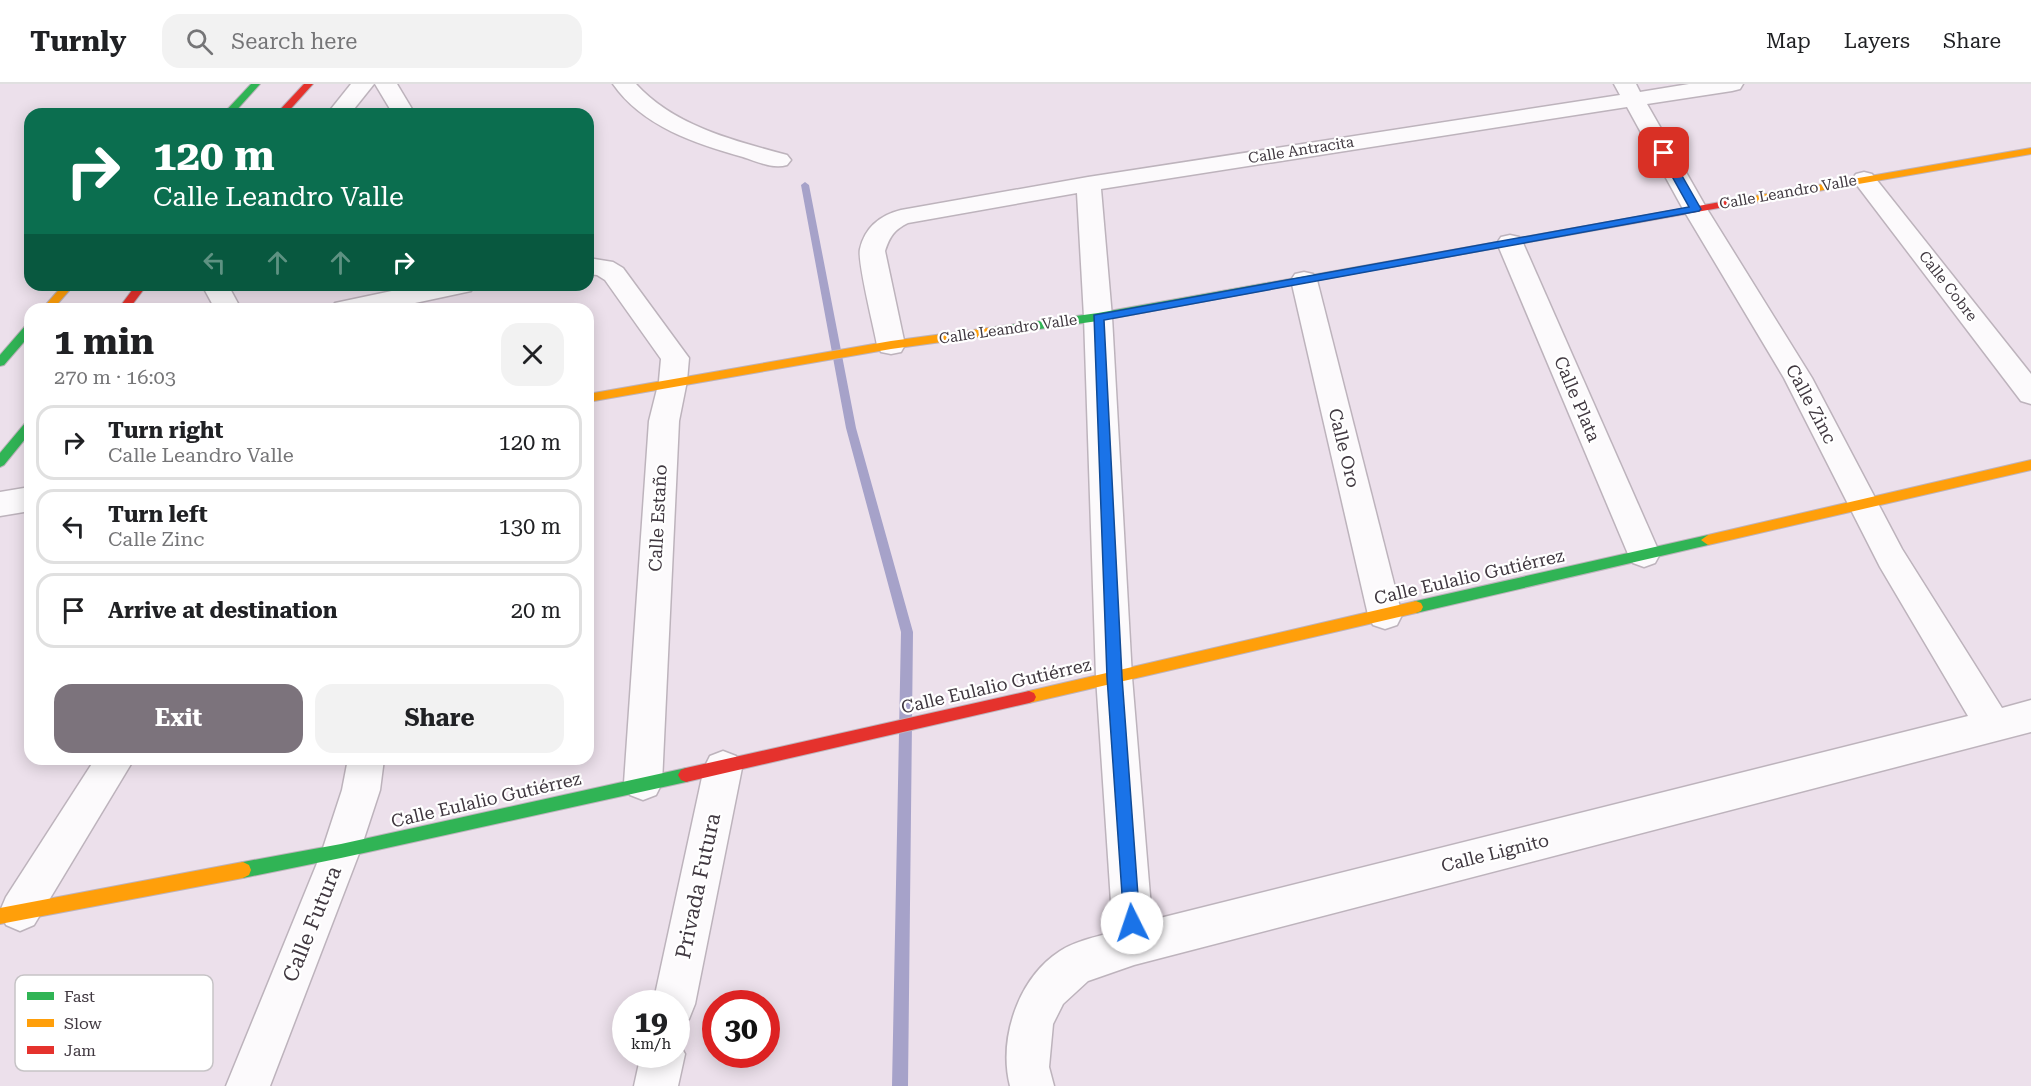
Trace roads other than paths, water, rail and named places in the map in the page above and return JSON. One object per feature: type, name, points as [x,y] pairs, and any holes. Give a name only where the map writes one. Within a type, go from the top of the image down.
[{"type":"street","points":[[234,108],[256,84]]},
{"type":"street","points":[[287,108],[309,84]]},
{"type":"street","points":[[343,108],[363,84]]},
{"type":"street","points":[[386,84],[400,108]]},
{"type":"street","points":[[624,84],[633,96],[651,110],[728,146],[779,160]]},
{"type":"street","name":"Calle Antracita","points":[[891,345],[872,251],[878,234],[887,224],[918,212],[1628,91],[1731,84]]},
{"type":"street","name":"Calle Zinc","points":[[1628,91],[1695,209],[1798,378],[1922,612],[1993,725]]},
{"type":"street","name":"Calle Leandro Valle","points":[[594,397],[673,381],[891,345],[1098,317],[1864,179],[2028,155]]},
{"type":"street","name":"Calle Cobre","points":[[1864,179],[2031,394]]},
{"type":"street","points":[[1088,184],[1098,317],[1114,677],[1134,945]]},
{"type":"street","name":"Calle Plata","points":[[1510,243],[1644,554]]},
{"type":"street","name":"Calle Estaño","points":[[601,270],[675,357],[673,381],[664,421],[643,783]]},
{"type":"street","name":"Calle Oro","points":[[1304,280],[1385,615]]},
{"type":"street","points":[[52,303],[64,291]]},
{"type":"street","points":[[128,303],[137,291]]},
{"type":"street","points":[[374,303],[433,291]]},
{"type":"street","points":[[0,362],[24,335]]},
{"type":"street","points":[[0,462],[24,432]]},
{"type":"street","name":"Calle Eulalio Gutiérrez","points":[[10,914],[341,851],[643,783],[723,768],[2031,465]]},
{"type":"street","points":[[0,504],[24,500]]},
{"type":"street","name":"Calle Lignito","points":[[1030,1076],[1032,1021],[1048,989],[1074,965],[1134,945],[2031,716]]},
{"type":"street","points":[[10,914],[112,765]]},
{"type":"street","name":"Calle Futura","points":[[248,1086],[341,851],[361,790],[365,765]]},
{"type":"street","name":"Privada Futura","points":[[677,990],[723,768]]},
{"type":"street","points":[[656,1086],[660,1068]]},
{"type":"waterway","points":[[805,185],[851,428],[907,632],[900,1086]]}]
